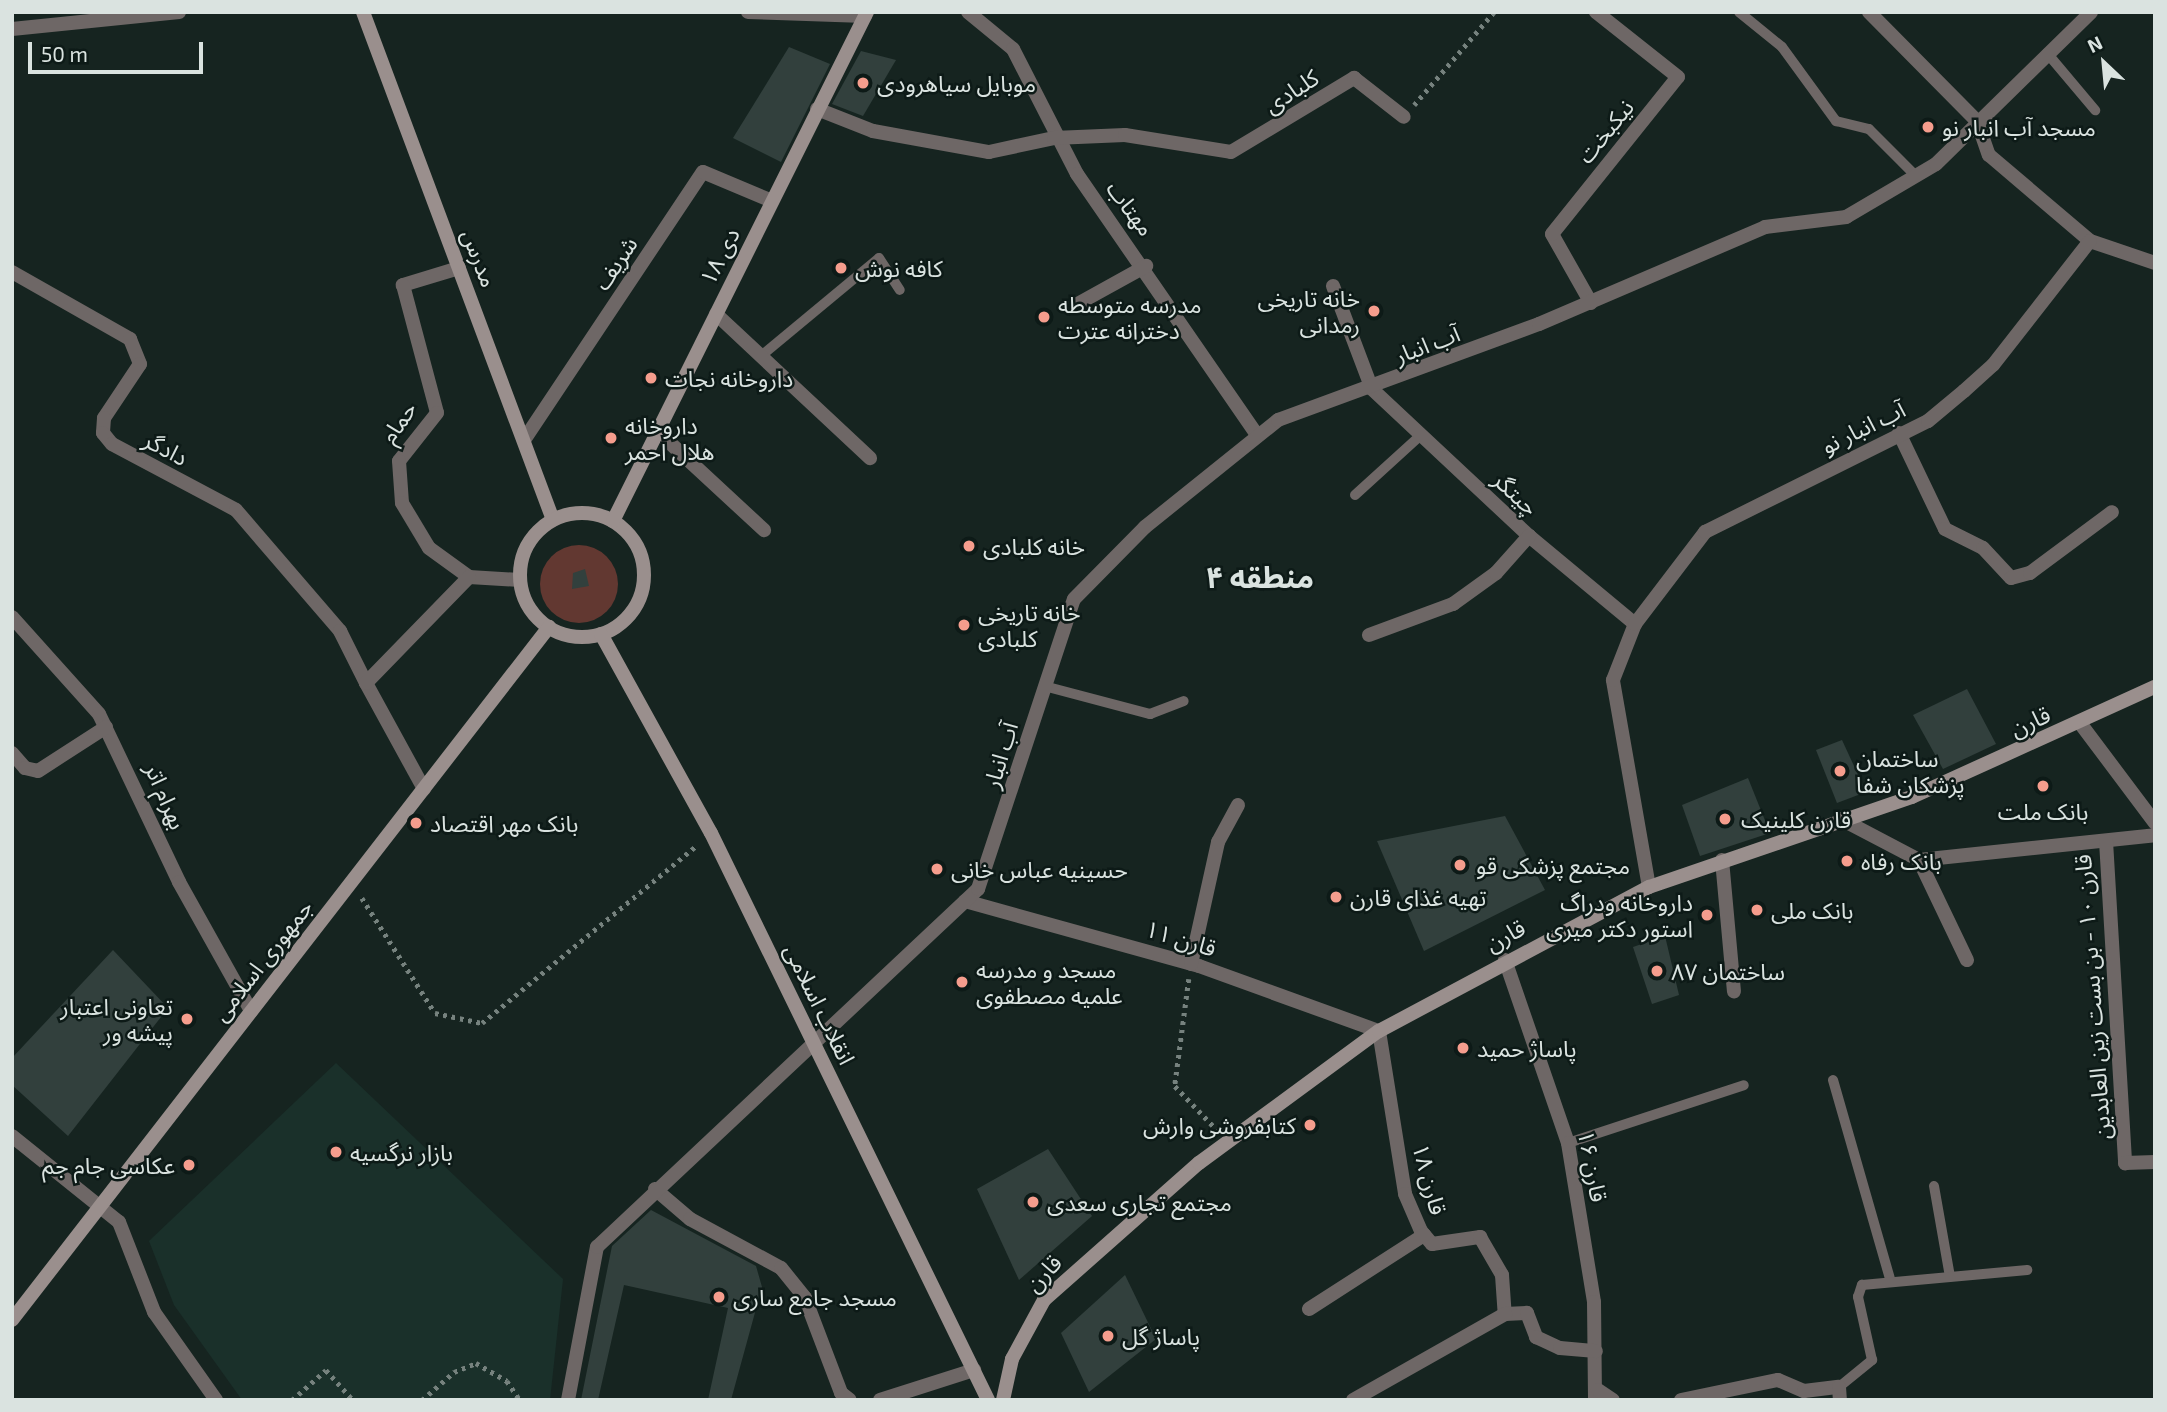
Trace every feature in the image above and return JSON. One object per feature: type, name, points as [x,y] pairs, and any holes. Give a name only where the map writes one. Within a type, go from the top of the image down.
[{"type":"main road","name":"مدرس","points":[[363,12],[553,520]]},
{"type":"main road","name":"۱۸ دی","points":[[613,521],[866,14]]},
{"type":"main road","points":[[583,514],[613,521],[640,553],[644,582],[625,620],[600,634],[574,636],[548,627],[534,615],[520,580],[527,545],[553,520],[583,514]]},
{"type":"main road","name":"جمهوری اسلامی","points":[[12,1320],[548,627]]},
{"type":"main road","name":"انقلاب اسلامی","points":[[600,634],[711,833],[988,1400]]},
{"type":"main road","name":"قارن","points":[[1003,1400],[1012,1359],[1044,1300],[1228,1141],[1379,1031],[1505,960],[1648,887],[1912,797],[2155,687]]},
{"type":"street","points":[[12,29],[50,17],[179,12]]},
{"type":"street","points":[[748,12],[866,14]]},
{"type":"street","name":"مهتاب","points":[[968,12],[1013,49],[1054,138],[1146,266],[1258,436]]},
{"type":"street","name":"نیکبخت","points":[[1591,303],[1552,234],[1678,77],[1596,12]]},
{"type":"street","points":[[1869,12],[1977,121],[1989,155],[2090,241],[2155,263]]},
{"type":"street","name":"آب انبار","points":[[568,1400],[597,1247],[655,1189],[978,889],[1074,599],[1146,527],[1279,420],[1373,389],[1591,303],[1765,227],[1846,217],[1916,176],[2090,13]]},
{"type":"street","name":"کلبادی","points":[[1054,138],[1125,135],[1231,152],[1354,78],[1404,117]]},
{"type":"street","points":[[817,109],[873,131],[989,152],[1054,138]]},
{"type":"street","name":"شریف","points":[[524,440],[703,172],[772,201]]},
{"type":"street","name":"آب انبار نو","points":[[1648,887],[1613,680],[1636,624],[1705,532],[1899,433],[1928,421],[1993,365],[2090,241]]},
{"type":"street","points":[[1072,307],[1146,266]]},
{"type":"street","name":"حمام","points":[[459,268],[402,285],[437,413],[399,461],[402,503],[429,548],[469,577]]},
{"type":"street","name":"دادگر","points":[[12,272],[130,338],[140,364],[104,418],[103,433],[112,444],[236,510],[340,632],[366,683]]},
{"type":"street","points":[[1333,286],[1373,389]]},
{"type":"street","points":[[716,314],[870,458]]},
{"type":"street","name":"چیتگر","points":[[1373,389],[1529,536],[1636,624]]},
{"type":"street","points":[[657,431],[764,530]]},
{"type":"street","points":[[1899,433],[1945,529],[1983,548],[2011,578],[2029,573],[2112,512]]},
{"type":"street","points":[[1369,635],[1453,604],[1496,573],[1529,536]]},
{"type":"street","points":[[424,789],[366,683],[469,577],[520,580]]},
{"type":"street","name":"بهرام اتر","points":[[12,617],[106,727],[179,882],[251,1011]]},
{"type":"street","points":[[2080,723],[2155,823]]},
{"type":"street","points":[[12,753],[25,768],[38,771],[106,727]]},
{"type":"street","points":[[1191,964],[1217,842],[1238,805]]},
{"type":"street","points":[[1841,820],[1919,860],[2155,835]]},
{"type":"street","name":"قارن ۱۰ - بن بست زین العابدین","points":[[2106,841],[2125,1163],[2155,1162]]},
{"type":"street","points":[[1722,860],[1734,991]]},
{"type":"street","points":[[1919,860],[1967,960]]},
{"type":"street","name":"قارن ۱۱","points":[[965,901],[1191,964],[1379,1031]]},
{"type":"street","name":"قارن ۱۶","points":[[1505,960],[1568,1143],[1596,1351],[1596,1395]]},
{"type":"street","name":"قارن ۱۸","points":[[1379,1031],[1405,1194],[1424,1235],[1432,1244],[1480,1237],[1502,1275],[1505,1314]]},
{"type":"street","points":[[15,1144],[99,1208],[130,1238],[155,1311],[216,1400]]},
{"type":"street","points":[[655,1189],[690,1219],[780,1268],[805,1298],[841,1393],[850,1400]]},
{"type":"street","points":[[1309,1309],[1424,1235]]},
{"type":"street","points":[[1353,1400],[1505,1314],[1527,1313],[1536,1336],[1560,1348],[1596,1351]]},
{"type":"street","points":[[880,1400],[974,1370]]},
{"type":"street","points":[[1681,1400],[1778,1380],[1804,1391],[1839,1393]]},
{"type":"street","points":[[1596,1395],[1613,1400]]},
{"type":"lane","points":[[1739,12],[1782,47],[1836,121],[1869,129],[1916,176]]},
{"type":"lane","points":[[2047,53],[2095,110]]},
{"type":"lane","points":[[761,356],[879,258],[900,290]]},
{"type":"lane","points":[[1355,495],[1421,435]]},
{"type":"lane","points":[[1044,686],[1150,714],[1184,701]]},
{"type":"lane","points":[[1833,1080],[1891,1282]]},
{"type":"lane","points":[[1568,1143],[1744,1085]]},
{"type":"lane","points":[[1934,1186],[1950,1277]]},
{"type":"lane","points":[[1839,1393],[1872,1360],[1858,1297],[1862,1285],[2027,1270]]},
{"type":"path","points":[[1404,117],[1494,12]]},
{"type":"path","points":[[352,881],[435,1013],[482,1023],[553,970],[711,833]]},
{"type":"path","points":[[1191,964],[1175,1086],[1228,1141]]},
{"type":"path","points":[[422,1400],[454,1372],[476,1363],[507,1381],[520,1400]]},
{"type":"path","points":[[292,1400],[326,1370],[353,1400]]},
{"type":"shaded area","points":[[579,545],[594,548],[607,556],[615,569],[618,584],[615,599],[607,612],[594,620],[579,623],[564,620],[551,612],[543,599],[540,584],[543,569],[551,556],[564,548]]},
{"type":"shaded area","name":"بازار نرگسیه","points":[[336,1063],[563,1279],[550,1400],[242,1400],[174,1305],[149,1241]]},
{"type":"building","points":[[789,47],[830,64],[781,162],[733,138]]},
{"type":"building","name":"موبایل سیاهرودی","points":[[861,51],[896,60],[863,116],[832,104]]},
{"type":"building","points":[[585,569],[589,586],[572,589],[573,573]]},
{"type":"building","points":[[1967,689],[1996,744],[1943,769],[1913,715]]},
{"type":"building","name":"ساختمان پزشکان شفا","points":[[1842,740],[1866,792],[1837,803],[1816,750]]},
{"type":"building","name":"قارن کلینیک","points":[[1748,778],[1770,833],[1700,856],[1682,805]]},
{"type":"building","name":"مجتمع پزشکی قو","points":[[1505,816],[1545,890],[1424,951],[1377,841]]},
{"type":"building","name":"ساختمان ٨٧","points":[[1665,936],[1679,995],[1652,1004],[1633,947]]},
{"type":"building","points":[[113,950],[168,1008],[68,1136],[12,1085],[12,1058]]},
{"type":"building","name":"مجتمع تجاری سعدی","points":[[1048,1149],[1092,1216],[1019,1280],[977,1189]]},
{"type":"building","name":"مسجد جامع ساری","points":[[651,1210],[756,1266],[762,1287],[731,1400],[708,1400],[728,1308],[624,1285],[598,1400],[581,1400],[612,1246]]},
{"type":"building","name":"پاساژ گل","points":[[1125,1275],[1156,1339],[1089,1392],[1061,1333]]},
{"type":"place","name":"موبایل سیاهرودی","points":[[863,83]]},
{"type":"place","name":"مسجد آب انبار نو","points":[[1928,127]]},
{"type":"place","name":"کافه نوش","points":[[841,268]]},
{"type":"place","name":"خانه تاریخی رمدانی","points":[[1374,311]]},
{"type":"place","name":"مدرسه متوسطه دخترانه عترت","points":[[1044,317]]},
{"type":"place","name":"داروخانه نجات","points":[[651,378]]},
{"type":"place","name":"داروخانه هلال احمر","points":[[611,438]]},
{"type":"place","name":"خانه کلبادی","points":[[969,546]]},
{"type":"place","name":"خانه تاریخی کلبادی","points":[[964,625]]},
{"type":"place","name":"ساختمان پزشکان شفا","points":[[1840,771]]},
{"type":"place","name":"بانک ملت","points":[[2043,786]]},
{"type":"place","name":"قارن کلینیک","points":[[1725,819]]},
{"type":"place","name":"بانک مهر اقتصاد","points":[[416,823]]},
{"type":"place","name":"بانک رفاه","points":[[1847,861]]},
{"type":"place","name":"مجتمع پزشکی قو","points":[[1460,865]]},
{"type":"place","name":"حسینیه عباس خانی","points":[[937,869]]},
{"type":"place","name":"تهیه غذای قارن","points":[[1336,897]]},
{"type":"place","name":"بانک ملی","points":[[1757,910]]},
{"type":"place","name":"داروخانه ودراگ استور دکتر میری","points":[[1707,915]]},
{"type":"place","name":"ساختمان ٨٧","points":[[1657,971]]},
{"type":"place","name":"مسجد و مدرسه علمیه مصطفوی","points":[[962,982]]},
{"type":"place","name":"تعاونی اعتبار پیشه ور","points":[[187,1019]]},
{"type":"place","name":"پاساژ حمید","points":[[1463,1048]]},
{"type":"place","name":"کتابفروشی وارش","points":[[1310,1125]]},
{"type":"place","name":"بازار نرگسیه","points":[[336,1152]]},
{"type":"place","name":"عکاسی جام جم","points":[[189,1165]]},
{"type":"place","name":"مجتمع تجاری سعدی","points":[[1033,1202]]},
{"type":"place","name":"مسجد جامع ساری","points":[[719,1297]]},
{"type":"place","name":"پاساژ گل","points":[[1108,1336]]},
{"type":"district","name":"منطقه ۴","points":[[1260,576]]}]
